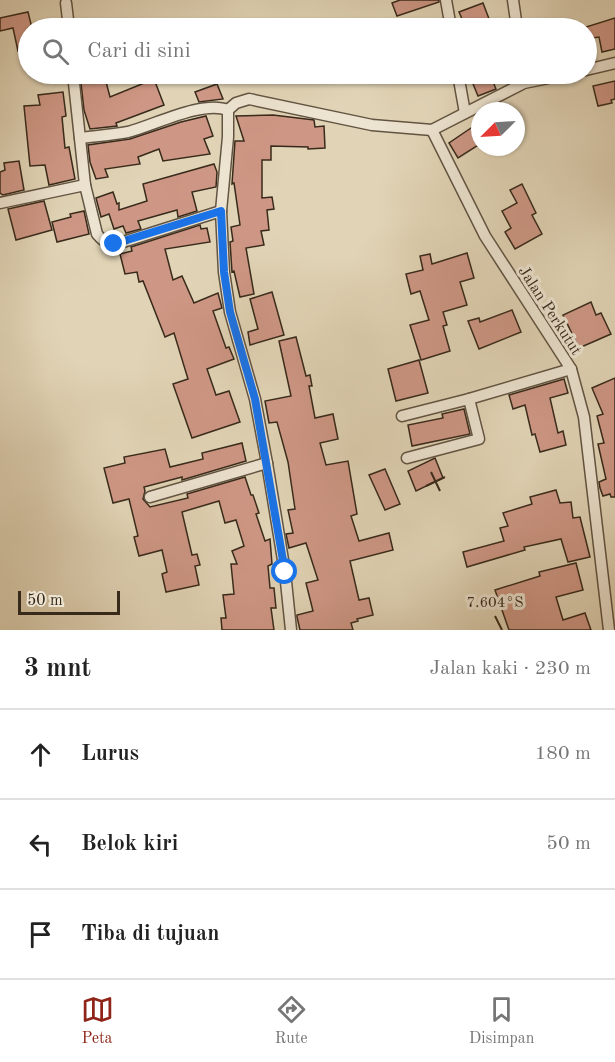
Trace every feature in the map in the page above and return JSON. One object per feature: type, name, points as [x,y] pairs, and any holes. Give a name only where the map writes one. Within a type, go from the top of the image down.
[{"type":"street","points":[[446,0],[449,18]]},
{"type":"street","points":[[513,0],[516,18]]},
{"type":"street","points":[[66,3],[68,18]]},
{"type":"street","points":[[597,67],[615,63]]},
{"type":"street","points":[[75,84],[85,185],[97,234],[108,243],[123,242],[221,211]]},
{"type":"street","points":[[460,84],[465,113]]},
{"type":"street","points":[[291,630],[285,572],[267,463],[255,399],[230,312],[224,272],[221,211],[228,137],[228,110],[236,102],[249,99],[372,125],[432,130],[514,84]]},
{"type":"street","points":[[80,138],[128,132],[177,115],[218,106],[228,110]]},
{"type":"street","name":"Jalan Perkutut","points":[[432,130],[485,236],[572,369],[584,417],[609,630]]},
{"type":"street","points":[[0,203],[85,185]]},
{"type":"street","points":[[402,417],[572,369]]},
{"type":"street","points":[[407,458],[478,439],[470,399]]},
{"type":"street","points":[[150,497],[267,463]]},
{"type":"building","points":[[400,0],[439,0],[439,2],[397,16],[392,3]]},
{"type":"building","points":[[483,3],[489,18],[462,18],[459,12]]},
{"type":"building","points":[[28,12],[30,18],[18,18],[18,51],[13,28],[0,31],[0,18]]},
{"type":"building","points":[[615,18],[615,49],[602,52],[599,37],[597,37],[597,24]]},
{"type":"building","points":[[615,81],[615,99],[611,100],[612,103],[598,106],[593,86]]},
{"type":"building","points":[[81,84],[107,84],[110,97],[142,84],[156,84],[164,105],[116,123],[117,126],[90,129],[84,110]]},
{"type":"building","points":[[217,84],[223,99],[199,102],[195,92]]},
{"type":"building","points":[[473,84],[494,84],[496,89],[478,96]]},
{"type":"building","points":[[63,92],[66,116],[62,117],[65,148],[69,147],[75,179],[49,185],[45,165],[30,166],[24,106],[40,105],[38,95]]},
{"type":"building","points":[[273,115],[314,120],[315,127],[324,126],[325,148],[271,146],[271,160],[262,160],[262,198],[272,197],[274,209],[267,210],[269,230],[261,231],[264,245],[246,248],[254,294],[240,297],[234,271],[232,272],[230,242],[233,241],[231,227],[240,225],[234,183],[232,184],[235,141],[244,141],[236,116]]},
{"type":"building","points":[[206,116],[213,136],[204,139],[210,154],[163,161],[159,149],[138,157],[140,164],[105,169],[108,177],[96,179],[90,162],[88,145],[130,139]]},
{"type":"building","points":[[471,128],[471,150],[458,158],[449,143]]},
{"type":"building","points":[[19,161],[24,190],[3,195],[0,193],[0,172],[5,170],[4,163]]},
{"type":"building","points":[[214,164],[217,172],[216,187],[192,192],[197,211],[178,217],[177,210],[138,221],[141,229],[126,233],[123,226],[114,229],[109,214],[101,217],[96,198],[113,192],[117,204],[119,203],[119,210],[147,201],[143,184]]},
{"type":"building","points":[[522,184],[536,213],[532,215],[542,234],[515,249],[505,232],[511,228],[502,211],[517,203],[510,190]]},
{"type":"building","points":[[44,201],[52,230],[16,240],[8,209]]},
{"type":"building","points":[[84,211],[89,234],[57,242],[52,222]]},
{"type":"building","points":[[200,225],[201,229],[207,228],[210,242],[165,249],[173,280],[182,276],[194,303],[218,293],[222,308],[213,311],[226,348],[229,347],[234,359],[207,369],[216,395],[229,391],[240,422],[192,438],[173,384],[188,379],[174,333],[165,337],[143,281],[139,282],[137,272],[125,274],[120,254],[132,251],[131,247]]},
{"type":"building","points":[[467,253],[474,278],[460,282],[467,305],[443,312],[447,325],[443,326],[450,351],[421,360],[410,325],[429,320],[420,291],[411,294],[406,274],[423,270],[420,256],[430,254],[432,264]]},
{"type":"building","points":[[272,292],[284,335],[250,345],[248,332],[258,329],[250,299]]},
{"type":"building","points":[[591,302],[596,315],[601,313],[611,334],[579,348],[563,315]]},
{"type":"building","points":[[512,310],[521,332],[479,349],[468,321],[479,318],[480,322]]},
{"type":"building","points":[[296,337],[306,376],[310,375],[312,386],[309,386],[315,418],[333,414],[338,439],[320,443],[326,465],[348,461],[357,514],[351,516],[359,541],[389,533],[393,550],[350,561],[359,600],[369,598],[373,615],[351,623],[353,630],[300,630],[297,617],[297,615],[313,611],[306,583],[318,580],[306,543],[289,548],[286,534],[293,533],[288,510],[295,509],[288,462],[277,422],[269,423],[265,401],[291,396],[279,341]]},
{"type":"building","points":[[419,360],[428,393],[396,401],[388,369]]},
{"type":"building","points":[[615,378],[615,497],[611,497],[610,494],[603,496],[600,488],[599,482],[606,479],[598,444],[604,443],[597,416],[603,414],[592,388]]},
{"type":"building","points":[[564,379],[568,393],[550,398],[558,433],[563,431],[566,445],[540,452],[535,434],[532,435],[525,405],[513,409],[509,395]]},
{"type":"building","points":[[464,409],[470,434],[412,446],[408,425],[443,418],[442,414]]},
{"type":"building","points":[[242,443],[246,461],[182,480],[182,477],[144,487],[143,499],[150,507],[188,498],[187,494],[245,477],[259,513],[256,514],[265,541],[270,539],[272,564],[268,566],[270,588],[274,588],[276,608],[271,608],[274,630],[222,630],[221,618],[226,618],[223,595],[234,594],[231,564],[237,564],[232,551],[244,546],[236,520],[225,523],[219,501],[182,512],[192,555],[197,554],[200,565],[195,566],[199,585],[166,592],[162,574],[167,572],[162,550],[139,556],[134,537],[138,536],[129,499],[113,503],[104,468],[125,463],[124,457],[165,449],[170,467],[203,459],[202,453]]},
{"type":"building","points":[[435,458],[443,478],[416,491],[408,471]]},
{"type":"building","points":[[385,469],[400,504],[385,510],[369,475]]},
{"type":"building","points":[[556,490],[560,503],[571,502],[573,518],[580,517],[590,557],[568,562],[561,539],[524,547],[525,550],[467,567],[463,552],[504,541],[500,528],[508,526],[503,513],[532,504],[530,497]]},
{"type":"building","points":[[576,563],[583,590],[556,597],[563,620],[585,613],[591,630],[509,630],[495,590],[540,576],[539,572]]},
{"type":"route","points":[[114,244],[221,211],[224,272],[230,312],[255,399],[285,572]]}]
